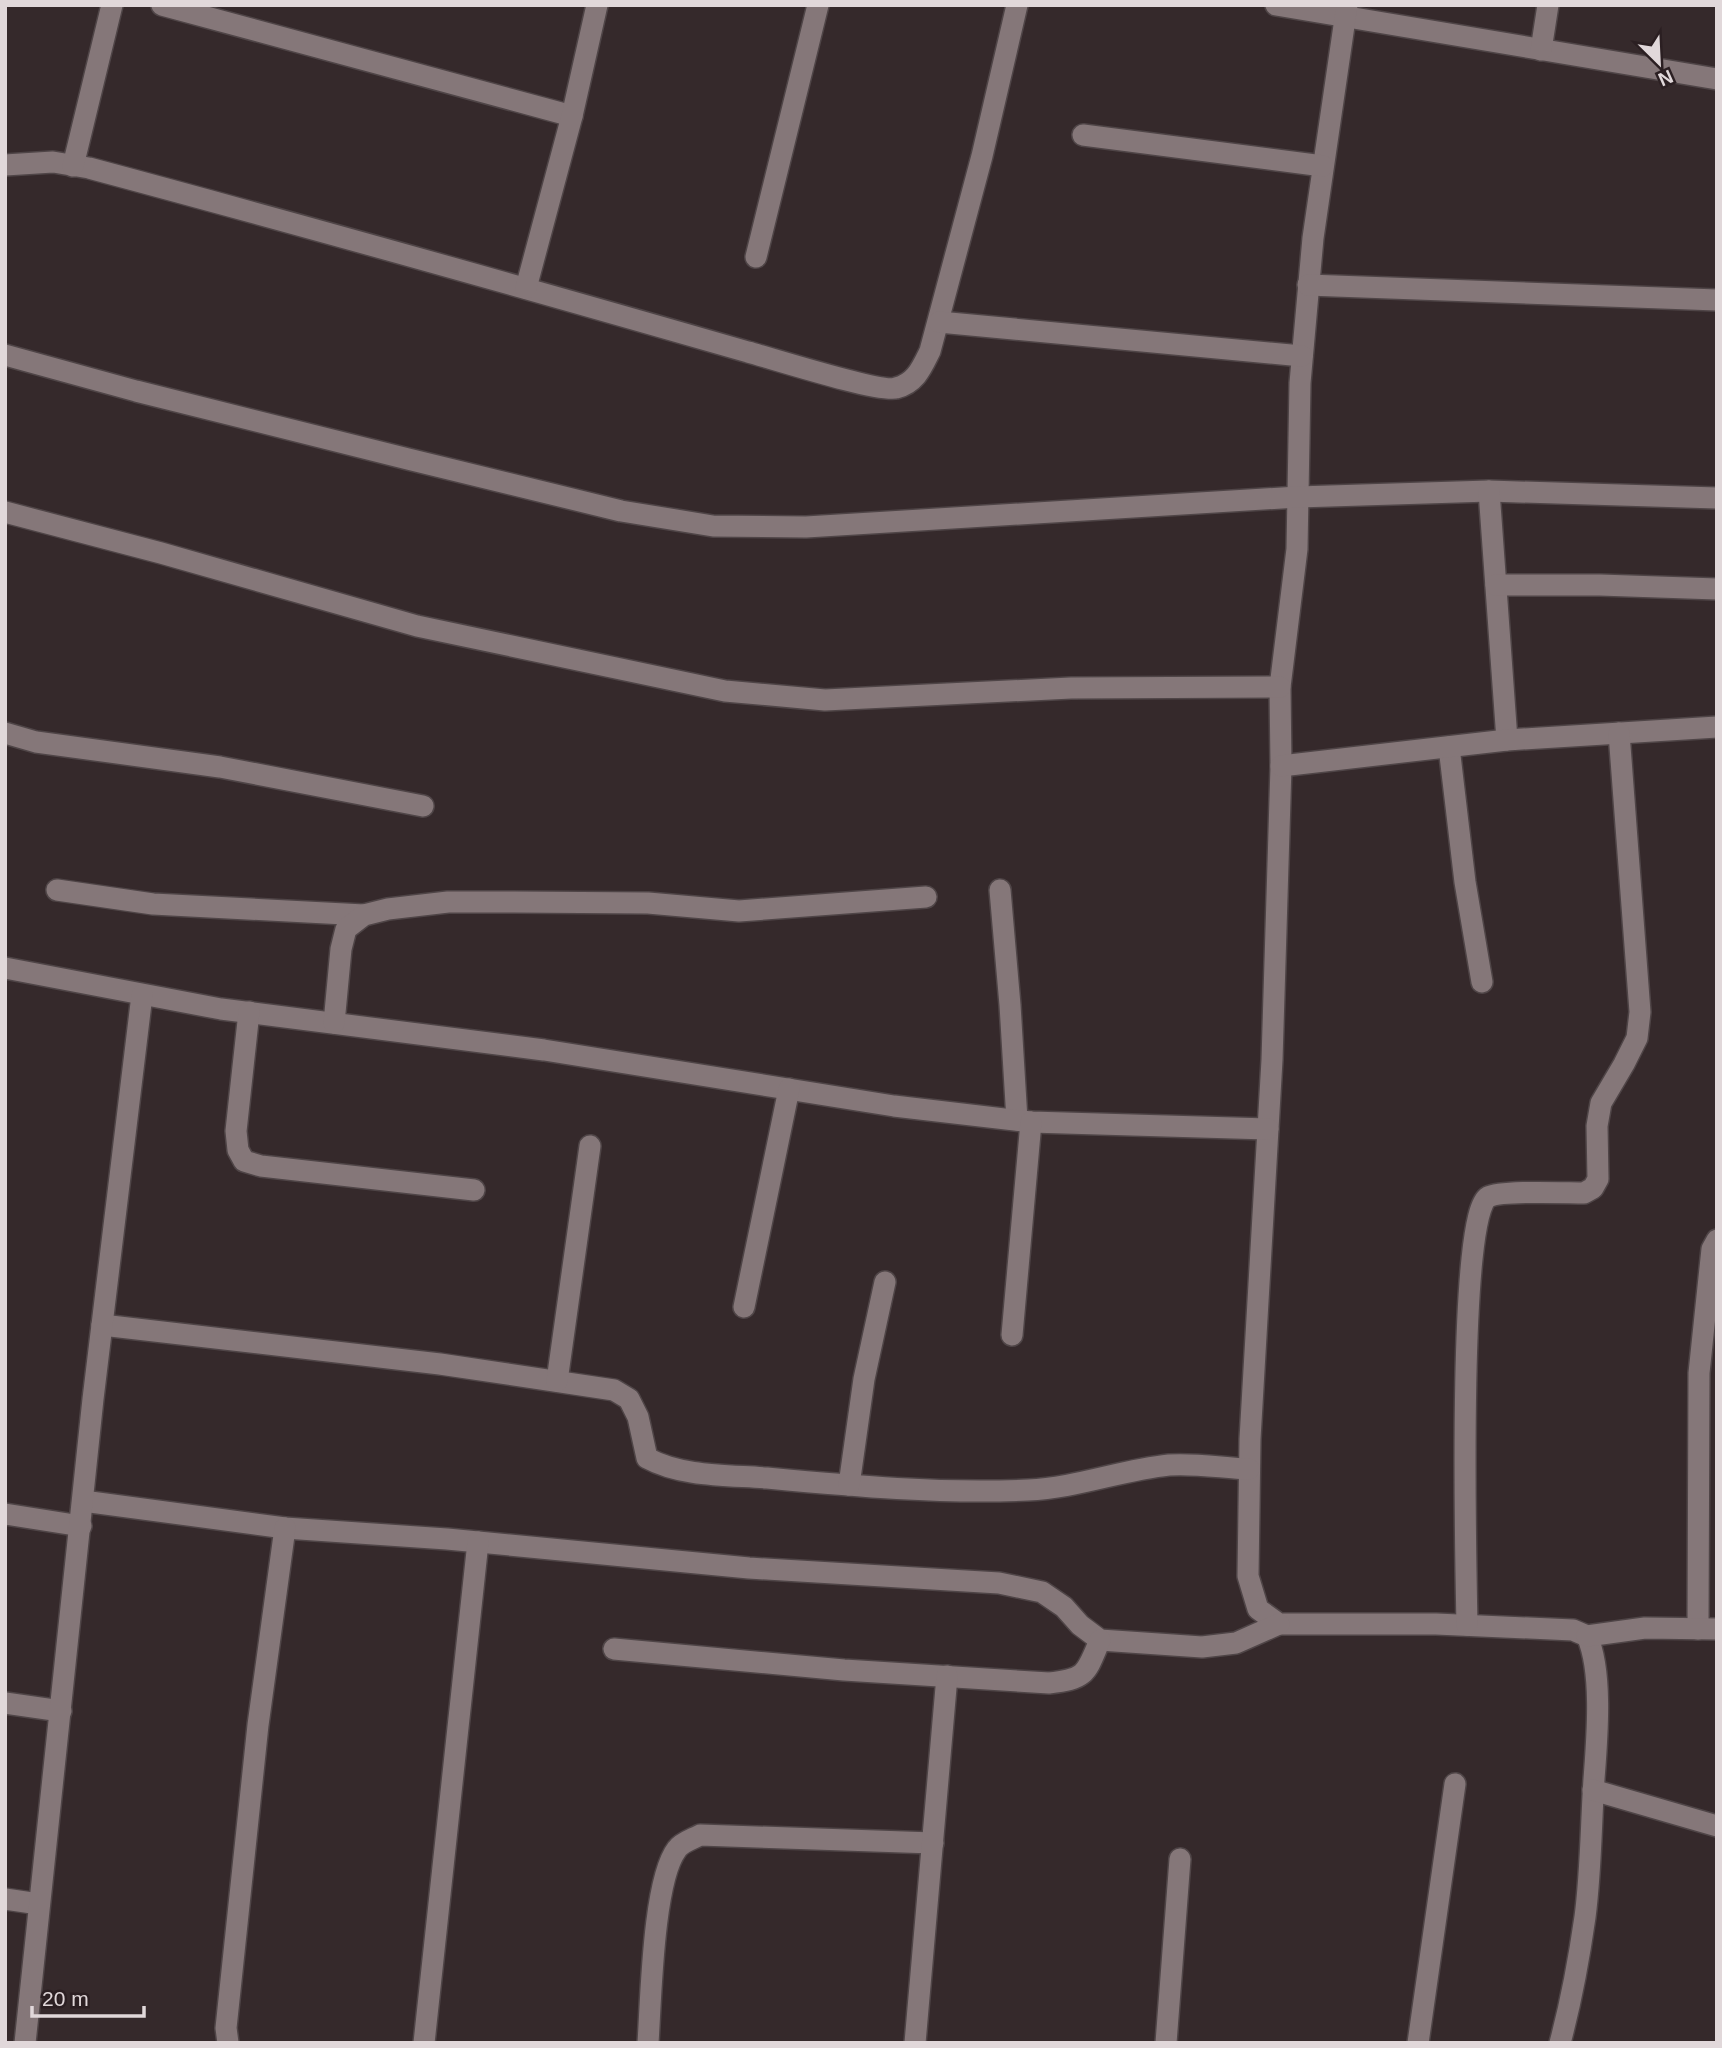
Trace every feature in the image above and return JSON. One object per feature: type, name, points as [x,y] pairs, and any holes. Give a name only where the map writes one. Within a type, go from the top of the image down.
[{"type":"street","points":[[73,166],[112,5]]},
{"type":"street","points":[[162,5],[572,116]]},
{"type":"street","points":[[526,288],[572,116],[597,5]]},
{"type":"street","points":[[756,257],[818,5]]},
{"type":"street","points":[[5,165],[53,162],[89,168],[340,235],[869,385],[895,389],[918,376],[930,351],[982,156],[1017,5]]},
{"type":"street","points":[[1276,5],[1346,11],[1541,50],[1717,79]]},
{"type":"street","points":[[1541,50],[1548,5]]},
{"type":"street","points":[[1279,1624],[1258,1609],[1248,1576],[1249,1469],[1274,1022],[1281,766],[1280,687],[1297,549],[1302,356],[1308,285],[1346,11]]},
{"type":"street","points":[[1083,135],[1323,166]]},
{"type":"street","points":[[1308,285],[1717,300]]},
{"type":"street","points":[[939,322],[1302,356]]},
{"type":"street","points":[[5,355],[421,463],[621,511],[713,526],[806,527],[1298,497],[1489,491],[1717,498]]},
{"type":"street","points":[[1489,491],[1507,740]]},
{"type":"street","points":[[5,512],[161,552],[417,626],[725,691],[825,700],[1071,688],[1280,687]]},
{"type":"street","points":[[1496,585],[1717,589]]},
{"type":"street","points":[[1281,766],[1507,740],[1717,727]]},
{"type":"street","points":[[5,733],[36,741],[220,767],[423,806]]},
{"type":"street","points":[[1467,1625],[1465,1431],[1468,1324],[1475,1224],[1480,1206],[1488,1197],[1503,1194],[1584,1192],[1593,1188],[1598,1179],[1597,1126],[1601,1103],[1637,1038],[1640,1013],[1619,733]]},
{"type":"street","points":[[1449,747],[1465,882],[1482,982]]},
{"type":"street","points":[[57,890],[153,904],[364,915],[388,909],[448,902],[648,903],[738,911],[926,897]]},
{"type":"street","points":[[1000,890],[1024,1121],[1012,1335]]},
{"type":"street","points":[[334,1023],[346,929],[364,915]]},
{"type":"street","points":[[5,968],[249,1013],[544,1050],[894,1106],[1024,1121],[1268,1129]]},
{"type":"street","points":[[25,2043],[102,1325],[142,995]]},
{"type":"street","points":[[249,1013],[236,1131],[238,1150],[244,1161],[261,1166],[474,1190]]},
{"type":"street","points":[[744,1307],[789,1089]]},
{"type":"street","points":[[557,1381],[590,1146]]},
{"type":"street","points":[[83,1501],[285,1528],[478,1542],[749,1568],[999,1583],[1042,1592],[1064,1607],[1080,1625],[1100,1640],[1202,1647],[1236,1643],[1279,1624],[1467,1625],[1573,1630],[1587,1636],[1645,1628],[1707,1629],[1699,1373],[1712,1249],[1717,1240]]},
{"type":"street","points":[[849,1485],[864,1379],[885,1282]]},
{"type":"street","points":[[102,1325],[440,1364],[614,1390],[629,1399],[638,1417],[647,1458],[665,1468],[849,1485],[945,1490],[1028,1490],[1071,1486],[1171,1465],[1249,1469]]},
{"type":"street","points":[[5,1514],[81,1527]]},
{"type":"street","points":[[228,2043],[226,2028],[258,1725],[285,1528]]},
{"type":"street","points":[[424,2043],[478,1542]]},
{"type":"street","points":[[1560,2043],[1585,1916],[1596,1747],[1594,1650],[1587,1636]]},
{"type":"street","points":[[614,1649],[1049,1683],[1073,1681],[1087,1670],[1100,1640]]},
{"type":"street","points":[[915,2043],[947,1676]]},
{"type":"street","points":[[5,1703],[61,1711]]},
{"type":"street","points":[[1418,2043],[1455,1784]]},
{"type":"street","points":[[1593,1790],[1717,1825]]},
{"type":"street","points":[[648,2043],[659,1902],[666,1867],[678,1846],[700,1835],[933,1843]]},
{"type":"street","points":[[1166,2043],[1180,1859]]},
{"type":"street","points":[[5,1899],[39,1904]]}]
